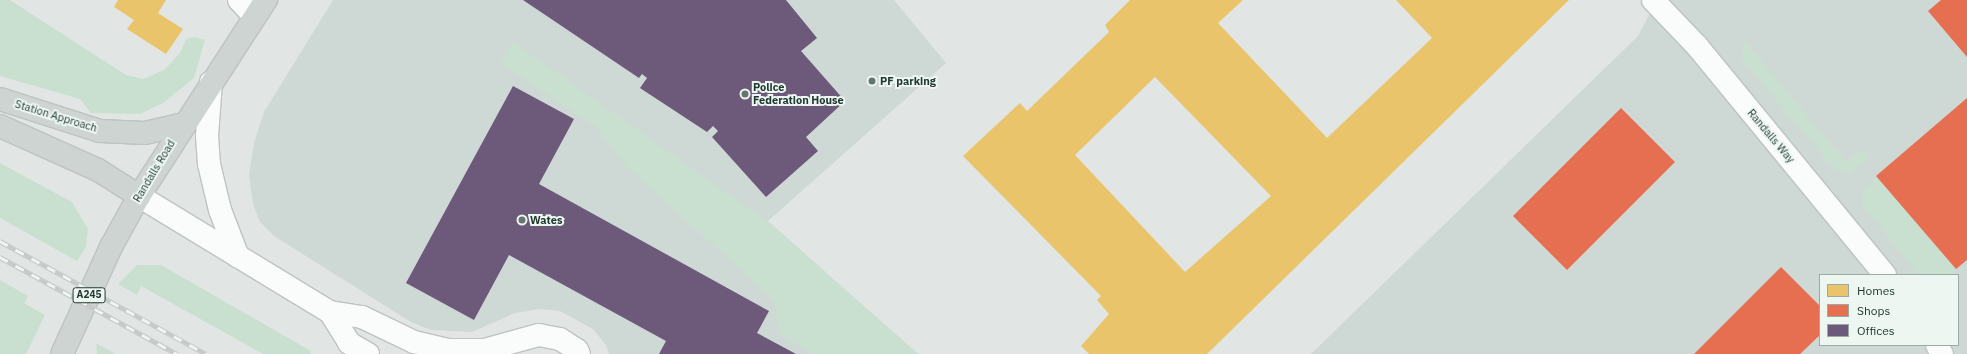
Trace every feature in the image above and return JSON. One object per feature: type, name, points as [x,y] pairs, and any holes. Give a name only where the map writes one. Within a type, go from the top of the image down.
[{"type":"main road","name":"Randalls Road","points":[[62,354],[112,245],[138,196],[210,82],[260,8]]},
{"type":"main road","name":"Station Approach","points":[[0,99],[100,131],[145,133],[184,124]]},
{"type":"main road","points":[[0,126],[98,170],[138,196]]},
{"type":"street","points":[[239,0],[260,8]]},
{"type":"street","name":"Randalls Way","points":[[1653,0],[1697,46],[1884,274]]},
{"type":"street","points":[[210,82],[207,136],[209,164],[220,210],[238,257]]},
{"type":"street","points":[[138,196],[330,312],[362,316],[414,342],[448,350],[484,350],[538,335],[560,339],[577,350],[579,354]]},
{"type":"street","points":[[330,312],[349,343],[368,354]]},
{"type":"shaded area","points":[[333,0],[894,0],[946,63],[768,221],[918,354],[609,354],[606,345],[593,329],[560,311],[539,309],[515,313],[472,332],[431,330],[411,322],[274,236],[260,222],[253,204],[249,175],[254,143],[264,112]]},
{"type":"shaded area","points":[[1657,0],[1967,0],[1967,354],[1311,354],[1638,36]]},
{"type":"green space","points":[[0,0],[10,0],[126,75],[143,79],[164,70],[180,53],[186,39],[195,37],[205,40],[194,78],[163,103],[140,114],[91,113],[80,99],[0,76]]},
{"type":"green space","points":[[1744,40],[1846,162],[1862,149],[1870,157],[1851,172],[1836,171],[1742,59]]},
{"type":"green space","points":[[513,42],[768,222],[918,354],[814,354],[780,334],[774,300],[628,168],[595,126],[500,63]]},
{"type":"green space","points":[[0,163],[72,202],[88,229],[86,247],[77,261],[0,218]]},
{"type":"green space","points":[[1876,176],[1956,269],[1954,274],[1917,273],[1861,204],[1864,189]]},
{"type":"green space","points":[[137,265],[161,265],[311,351],[310,354],[263,354],[141,286],[137,295],[118,284]]},
{"type":"green space","points":[[0,280],[28,296],[24,303],[45,315],[26,354],[0,354]]},
{"type":"green space","points":[[96,343],[116,354],[97,354]]},
{"type":"building: Homes","points":[[118,0],[166,0],[158,13],[183,29],[166,54],[127,29],[134,20],[114,7]]},
{"type":"building: Homes","points":[[1130,0],[1243,0],[1218,23],[1327,138],[1432,38],[1396,0],[1569,0],[1207,354],[1089,354],[1081,346],[1109,314],[1097,300],[1101,296],[963,156],[1020,103],[1027,111],[1109,32],[1105,25]],"holes":[[[1155,77],[1271,196],[1185,272],[1075,155]]]},
{"type":"building: Shops","points":[[1941,0],[1967,0],[1967,57],[1928,11]]},
{"type":"building: Shops","points":[[1967,98],[1967,260],[1956,269],[1876,176]]},
{"type":"building: Shops","points":[[1621,108],[1675,162],[1567,270],[1513,216]]},
{"type":"building: Shops","points":[[1781,267],[1819,305],[1819,336],[1800,354],[1694,354]]},
{"type":"building: Offices","name":"Police Federation House","points":[[523,0],[786,0],[817,38],[801,51],[845,101],[806,137],[818,151],[766,197],[712,137],[718,131],[713,126],[707,132],[640,88],[647,78],[642,74],[639,78]]},
{"type":"building: Offices","name":"Wates","points":[[513,86],[574,119],[539,184],[769,311],[757,333],[796,354],[659,354],[666,341],[509,255],[474,320],[406,283]]},
{"type":"railway","points":[[0,241],[206,354]]},
{"type":"railway","points":[[0,257],[177,354]]},
{"type":"place","name":"PF parking","points":[[872,81]]},
{"type":"place","name":"Police Federation House","points":[[745,94]]},
{"type":"place","name":"Wates","points":[[522,220]]}]
